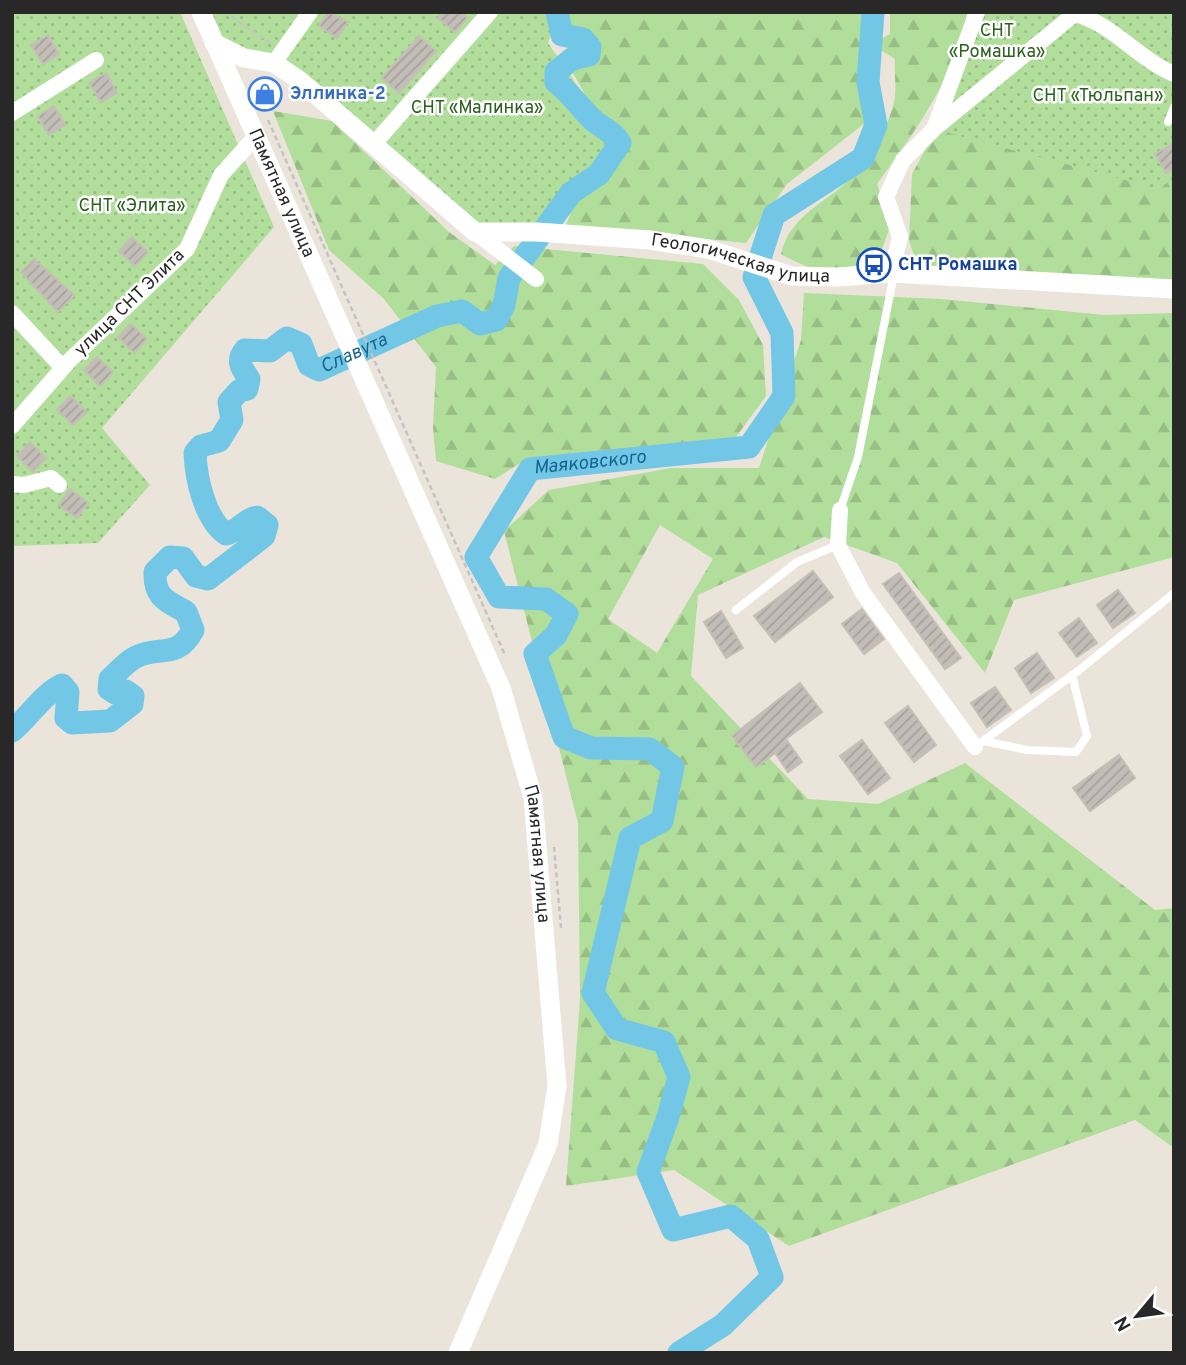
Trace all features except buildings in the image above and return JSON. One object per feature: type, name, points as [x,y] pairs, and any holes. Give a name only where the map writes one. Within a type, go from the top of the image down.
[{"type":"street","name":"Памятная улица","points":[[201,12],[501,688],[533,797],[557,1086],[548,1144],[458,1353]]},
{"type":"street","points":[[214,43],[244,58],[275,54],[310,12]]},
{"type":"street","points":[[373,145],[489,12]]},
{"type":"street","points":[[934,129],[977,12]]},
{"type":"street","points":[[893,273],[900,237],[886,197],[903,160],[934,129],[1076,13],[1095,22],[1157,67],[1174,74]]},
{"type":"street","points":[[275,54],[373,145],[475,232],[536,279]]},
{"type":"street","points":[[12,113],[96,60]]},
{"type":"street","name":"улица СНТ Элита","points":[[12,426],[63,368],[187,249],[221,175],[256,136]]},
{"type":"street","name":"Геологическая улица","points":[[475,232],[578,234],[708,249],[792,276],[893,273],[1174,289]]},
{"type":"street","points":[[12,313],[63,368]]},
{"type":"street","points":[[12,484],[51,478],[59,485]]},
{"type":"street","points":[[840,510],[838,545],[863,593],[980,744]]},
{"type":"lane","points":[[1168,122],[1174,107]]},
{"type":"lane","points":[[840,510],[858,457],[893,273]]},
{"type":"lane","points":[[736,610],[797,562],[838,545]]},
{"type":"lane","points":[[980,744],[1174,593]]},
{"type":"lane","points":[[980,744],[1076,752],[1087,736],[1072,675]]},
{"type":"path","points":[[224,12],[275,54]]},
{"type":"green space","name":"СНТ «Элита»","points":[[12,12],[180,12],[274,227],[102,428],[150,485],[98,543],[12,546]]},
{"type":"green space","name":"СНТ «Малинка»","points":[[201,12],[558,12],[548,43],[620,143],[599,174],[537,232],[475,232],[299,80],[214,43]]},
{"type":"green space","points":[[560,12],[860,12],[868,17],[860,62],[865,123],[787,184],[746,243],[566,225],[575,202],[617,158],[625,136],[596,114],[569,66],[599,62],[594,45],[586,36],[557,26]]},
{"type":"green space","points":[[890,12],[967,12],[963,34],[944,80],[919,124],[877,184],[891,224],[880,255],[841,271],[830,272],[809,267],[781,254],[786,240],[802,218],[856,173],[868,158],[892,111],[895,59],[879,49],[881,39],[890,34]]},
{"type":"green space","name":"СНТ «Тюльпан»","points":[[977,12],[1174,12],[1174,178],[1159,189],[934,129]]},
{"type":"green space","points":[[273,111],[332,121],[449,232],[495,265],[514,246],[703,264],[739,300],[763,345],[766,396],[736,437],[644,450],[528,458],[495,479],[436,461],[433,427],[436,367],[384,299],[329,250]]},
{"type":"green space","points":[[955,118],[1174,177],[1174,282],[930,268],[914,255],[909,241],[912,174],[930,141]]},
{"type":"green space","points":[[804,293],[941,299],[1104,315],[1174,313],[1174,557],[1014,600],[985,673],[897,563],[824,537],[698,595],[691,676],[808,799],[878,804],[965,763],[1155,910],[1174,908],[1174,1148],[1135,1120],[789,1246],[674,1170],[566,1186],[580,1000],[578,823],[504,531],[549,490],[671,468],[759,468],[801,340]],"holes":[[[660,525],[713,559],[657,653],[608,619]]]},
{"type":"waterway","name":"Славута","points":[[12,731],[49,694],[62,685],[68,692],[66,718],[72,723],[110,721],[132,704],[133,696],[126,691],[115,693],[109,689],[110,679],[136,657],[181,645],[193,630],[186,612],[159,593],[155,572],[170,557],[183,558],[196,576],[208,579],[264,536],[267,525],[257,517],[226,534],[219,527],[212,519],[203,498],[196,463],[195,453],[201,446],[219,441],[232,420],[229,402],[239,391],[247,389],[249,379],[240,361],[245,350],[270,351],[287,338],[301,344],[309,365],[319,370],[437,316],[462,311],[480,324],[496,320],[504,305],[509,278],[571,193],[599,174],[620,143],[556,82],[556,72],[572,59],[589,55],[590,47],[583,39],[562,35],[557,12]]},
{"type":"waterway","name":"Маяковского","points":[[679,1353],[723,1325],[772,1277],[758,1239],[731,1216],[673,1230],[648,1172],[679,1077],[664,1042],[617,1029],[593,993],[630,838],[662,821],[673,767],[650,749],[591,748],[564,737],[535,654],[556,635],[567,614],[546,599],[499,597],[476,557],[530,469],[749,447],[784,396],[782,333],[754,277],[774,215],[863,158],[876,125],[868,82],[873,12]]},
{"type":"place","name":"Эллинка-2","points":[[265,94]]},
{"type":"place","name":"СНТ Ромашка","points":[[874,265]]},
{"type":"park label","name":"СНТ «Ромашка»","points":[[997,41]]}]
